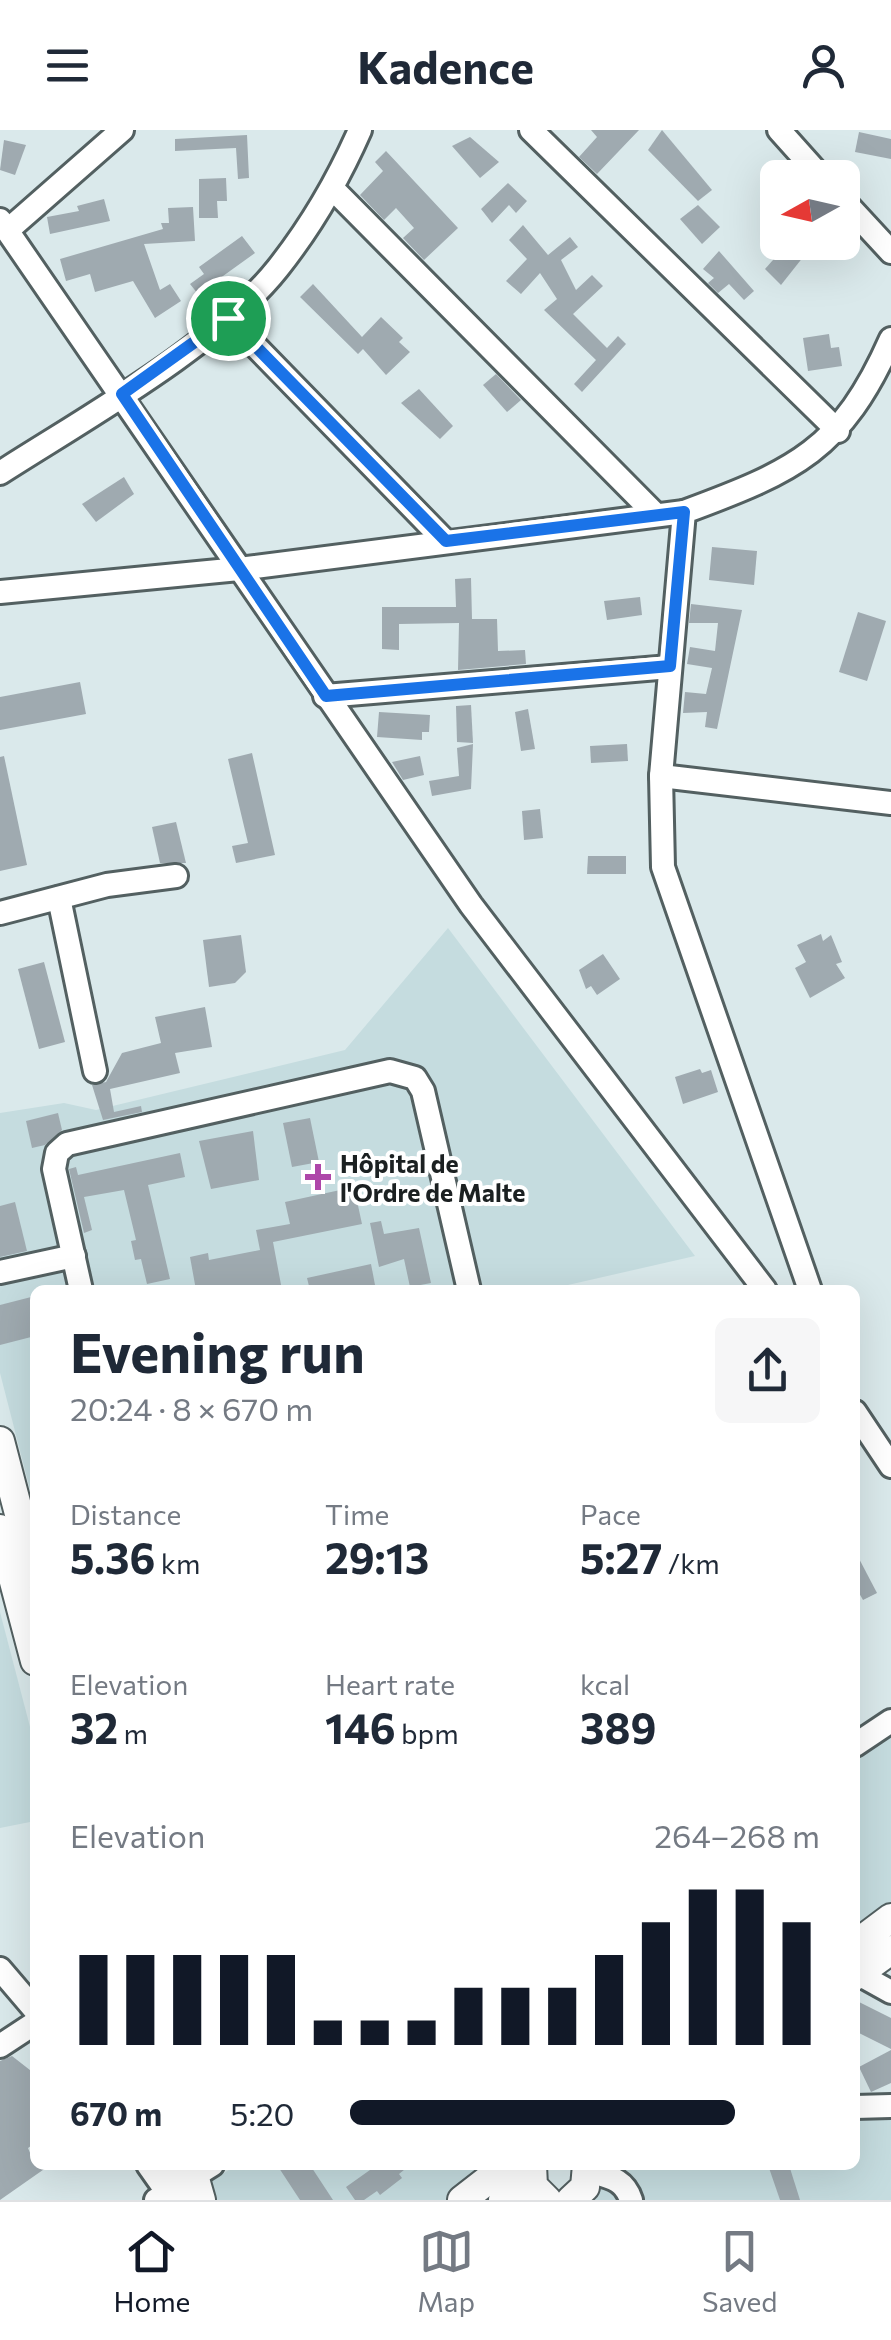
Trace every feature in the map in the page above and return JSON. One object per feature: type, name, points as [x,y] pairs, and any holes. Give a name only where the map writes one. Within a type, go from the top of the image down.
[{"type":"main road","points":[[0,1442],[30,1551]]},
{"type":"main road","points":[[0,1529],[30,1642]]},
{"type":"main road","points":[[860,1941],[891,1918]]},
{"type":"main road","points":[[860,1971],[891,1950]]},
{"type":"main road","points":[[462,2200],[489,2179],[534,2185]]},
{"type":"main road","points":[[503,2200],[534,2185]]},
{"type":"street","points":[[122,130],[4,225],[471,906],[761,1285]]},
{"type":"street","points":[[0,473],[122,394],[228,318],[276,270],[333,189],[360,130]]},
{"type":"street","points":[[531,130],[557,140],[838,432]]},
{"type":"street","points":[[778,130],[806,160]]},
{"type":"street","points":[[333,189],[656,515]]},
{"type":"street","points":[[860,219],[891,252]]},
{"type":"street","points":[[228,318],[446,541]]},
{"type":"street","points":[[0,592],[239,569],[684,512],[746,489],[803,460],[838,432],[867,393],[891,338]]},
{"type":"street","points":[[684,512],[661,776],[663,867],[808,1285]]},
{"type":"street","points":[[326,696],[670,666]]},
{"type":"street","points":[[661,776],[891,803]]},
{"type":"street","points":[[0,913],[107,885],[176,876]]},
{"type":"street","points":[[59,898],[95,1071]]},
{"type":"street","points":[[80,1285],[54,1169],[57,1154],[68,1144],[378,1074],[402,1072],[414,1078],[423,1090],[469,1285]]},
{"type":"street","points":[[0,1272],[74,1256]]},
{"type":"street","points":[[860,1420],[891,1466]]},
{"type":"street","points":[[860,1742],[891,1721]]},
{"type":"street","points":[[0,1969],[30,2004]]},
{"type":"street","points":[[860,1976],[891,1992]]},
{"type":"street","points":[[0,2046],[30,2026]]},
{"type":"street","points":[[860,2106],[891,2106]]},
{"type":"street","points":[[157,2170],[183,2184]]},
{"type":"street","points":[[583,2186],[617,2179],[627,2188],[631,2200]]},
{"type":"shaded area","name":"Hôpital de l'Ordre de Malte","points":[[448,928],[695,1256],[568,1285],[30,1285],[30,1490],[0,1373],[0,1113],[64,1103],[96,1110],[345,1050]]},
{"type":"shaded area","points":[[0,1612],[30,1727],[30,1822],[0,1828]]},
{"type":"shaded area","points":[[891,1732],[891,1912],[860,1938],[860,1752]]},
{"type":"shaded area","points":[[860,2111],[891,2111],[891,2200],[562,2200],[591,2170],[860,2170]]},
{"type":"shaded area","points":[[229,2170],[511,2170],[465,2200],[210,2200],[205,2186]]},
{"type":"building","points":[[591,130],[639,130],[597,174],[579,157],[597,137]]},
{"type":"building","points":[[662,130],[712,190],[698,201],[648,150]]},
{"type":"building","points":[[859,132],[891,139],[891,159],[855,152]]},
{"type":"building","points":[[247,135],[249,178],[238,179],[236,148],[175,151],[175,139]]},
{"type":"building","points":[[470,137],[499,162],[480,178],[452,146]]},
{"type":"building","points":[[4,140],[26,145],[15,175],[0,170]]},
{"type":"building","points":[[386,151],[458,228],[424,260],[403,238],[414,228],[396,208],[384,220],[360,195],[383,171],[375,162]]},
{"type":"building","points":[[226,178],[227,201],[217,201],[218,218],[199,218],[199,179]]},
{"type":"building","points":[[508,183],[527,201],[516,213],[509,205],[492,223],[481,209]]},
{"type":"building","points":[[104,199],[110,221],[50,234],[47,217],[79,211],[77,206]]},
{"type":"building","points":[[698,205],[720,227],[702,244],[680,219]]},
{"type":"building","points":[[193,207],[195,241],[144,244],[160,290],[170,284],[181,301],[155,318],[133,281],[95,292],[90,274],[66,281],[60,259],[163,229],[161,223],[169,223],[168,208]]},
{"type":"building","points":[[523,225],[548,255],[570,237],[578,247],[561,260],[576,290],[592,275],[603,286],[573,314],[607,348],[618,336],[626,344],[582,392],[574,384],[596,360],[544,310],[557,299],[540,273],[521,294],[506,281],[527,259],[509,240]]},
{"type":"building","points":[[242,236],[255,253],[198,294],[190,284],[204,274],[199,267]]},
{"type":"building","points":[[719,251],[754,291],[744,300],[729,284],[718,293],[708,283],[714,278],[703,269]]},
{"type":"building","points":[[773,260],[801,260],[781,285],[765,269]]},
{"type":"building","points":[[313,284],[362,337],[381,317],[403,338],[399,342],[410,352],[386,375],[363,349],[358,354],[300,297]]},
{"type":"building","points":[[829,334],[831,348],[839,347],[842,366],[808,371],[803,338]]},
{"type":"building","points":[[496,374],[521,400],[507,412],[483,385]]},
{"type":"building","points":[[419,389],[453,426],[440,439],[401,403]]},
{"type":"building","points":[[124,477],[134,494],[96,522],[82,504]]},
{"type":"building","points":[[712,547],[757,551],[754,585],[709,580]]},
{"type":"building","points":[[471,578],[472,619],[497,619],[498,651],[525,650],[526,664],[458,670],[459,623],[399,624],[399,650],[382,649],[382,607],[456,607],[455,579]]},
{"type":"building","points":[[640,597],[642,615],[607,620],[604,601]]},
{"type":"building","points":[[691,604],[742,610],[717,729],[705,727],[707,712],[683,713],[685,692],[706,694],[712,668],[687,664],[690,647],[715,651],[718,623],[689,623]]},
{"type":"building","points":[[858,612],[886,621],[867,681],[839,672]]},
{"type":"building","points":[[80,682],[86,714],[0,730],[0,697]]},
{"type":"building","points":[[471,705],[473,743],[457,742],[456,706]]},
{"type":"building","points":[[528,709],[535,749],[521,751],[515,712]]},
{"type":"building","points":[[379,712],[430,715],[429,732],[422,732],[422,740],[377,737]]},
{"type":"building","points":[[473,744],[471,789],[432,796],[429,781],[459,776],[457,748]]},
{"type":"building","points":[[627,744],[628,761],[591,763],[590,746]]},
{"type":"building","points":[[252,753],[275,855],[236,863],[232,846],[248,843],[228,759]]},
{"type":"building","points":[[4,756],[27,865],[0,871],[0,757]]},
{"type":"building","points":[[420,756],[424,775],[403,780],[392,762]]},
{"type":"building","points":[[540,809],[543,838],[524,840],[522,811]]},
{"type":"building","points":[[176,822],[186,863],[160,863],[152,827]]},
{"type":"building","points":[[588,856],[626,856],[626,874],[587,874]]},
{"type":"building","points":[[821,934],[823,941],[831,935],[842,962],[836,964],[845,978],[810,998],[795,968],[806,962],[797,945]]},
{"type":"building","points":[[241,935],[246,972],[235,983],[209,987],[203,940]]},
{"type":"building","points":[[603,954],[620,979],[597,995],[591,986],[586,989],[579,970]]},
{"type":"building","points":[[44,962],[65,1042],[39,1049],[18,969]]},
{"type":"building","points":[[205,1007],[212,1047],[175,1053],[180,1073],[110,1089],[114,1112],[141,1106],[142,1112],[103,1120],[92,1085],[106,1082],[122,1053],[161,1043],[155,1017]]},
{"type":"building","points":[[700,1069],[702,1073],[711,1070],[718,1092],[683,1104],[675,1077]]},
{"type":"building","points":[[58,1113],[62,1130],[45,1145],[32,1148],[26,1121]]},
{"type":"building","points":[[310,1118],[319,1162],[292,1167],[283,1123]]},
{"type":"building","points":[[253,1131],[259,1180],[211,1189],[199,1141]]},
{"type":"building","points":[[180,1153],[185,1177],[148,1185],[170,1279],[147,1284],[141,1259],[135,1260],[131,1241],[136,1240],[124,1190],[84,1197],[92,1230],[84,1233],[69,1169],[76,1167],[78,1175]]},
{"type":"building","points":[[354,1187],[362,1224],[273,1242],[281,1285],[195,1285],[190,1257],[208,1253],[209,1260],[260,1250],[256,1230],[290,1224],[285,1202]]},
{"type":"building","points":[[15,1202],[27,1251],[0,1257],[0,1206]]},
{"type":"building","points":[[381,1221],[384,1234],[419,1228],[431,1283],[410,1285],[404,1259],[379,1267],[370,1223]]},
{"type":"building","points":[[371,1264],[375,1285],[309,1285],[307,1278]]},
{"type":"building","points":[[30,1297],[30,1337],[0,1345],[0,1305]]},
{"type":"building","points":[[860,1561],[877,1593],[863,1600],[860,1595]]},
{"type":"building","points":[[860,2002],[891,2018],[891,2049],[860,2034]]},
{"type":"building","points":[[891,2050],[891,2083],[871,2092],[860,2066]]},
{"type":"building","points":[[12,2056],[30,2070],[30,2170],[43,2170],[0,2200],[0,2061]]},
{"type":"building","points":[[280,2170],[313,2170],[333,2200],[300,2200]]},
{"type":"building","points":[[370,2170],[404,2170],[399,2174],[402,2178],[380,2195],[377,2191],[364,2200],[355,2200],[346,2187]]},
{"type":"building","points":[[770,2170],[791,2170],[800,2200],[780,2200]]},
{"type":"place","name":"Hôpital de l'Ordre de Malte","points":[[318,1177]]},
{"type":"route","points":[[228,318],[446,541],[684,512],[670,666],[326,696],[122,394],[228,318]]}]
